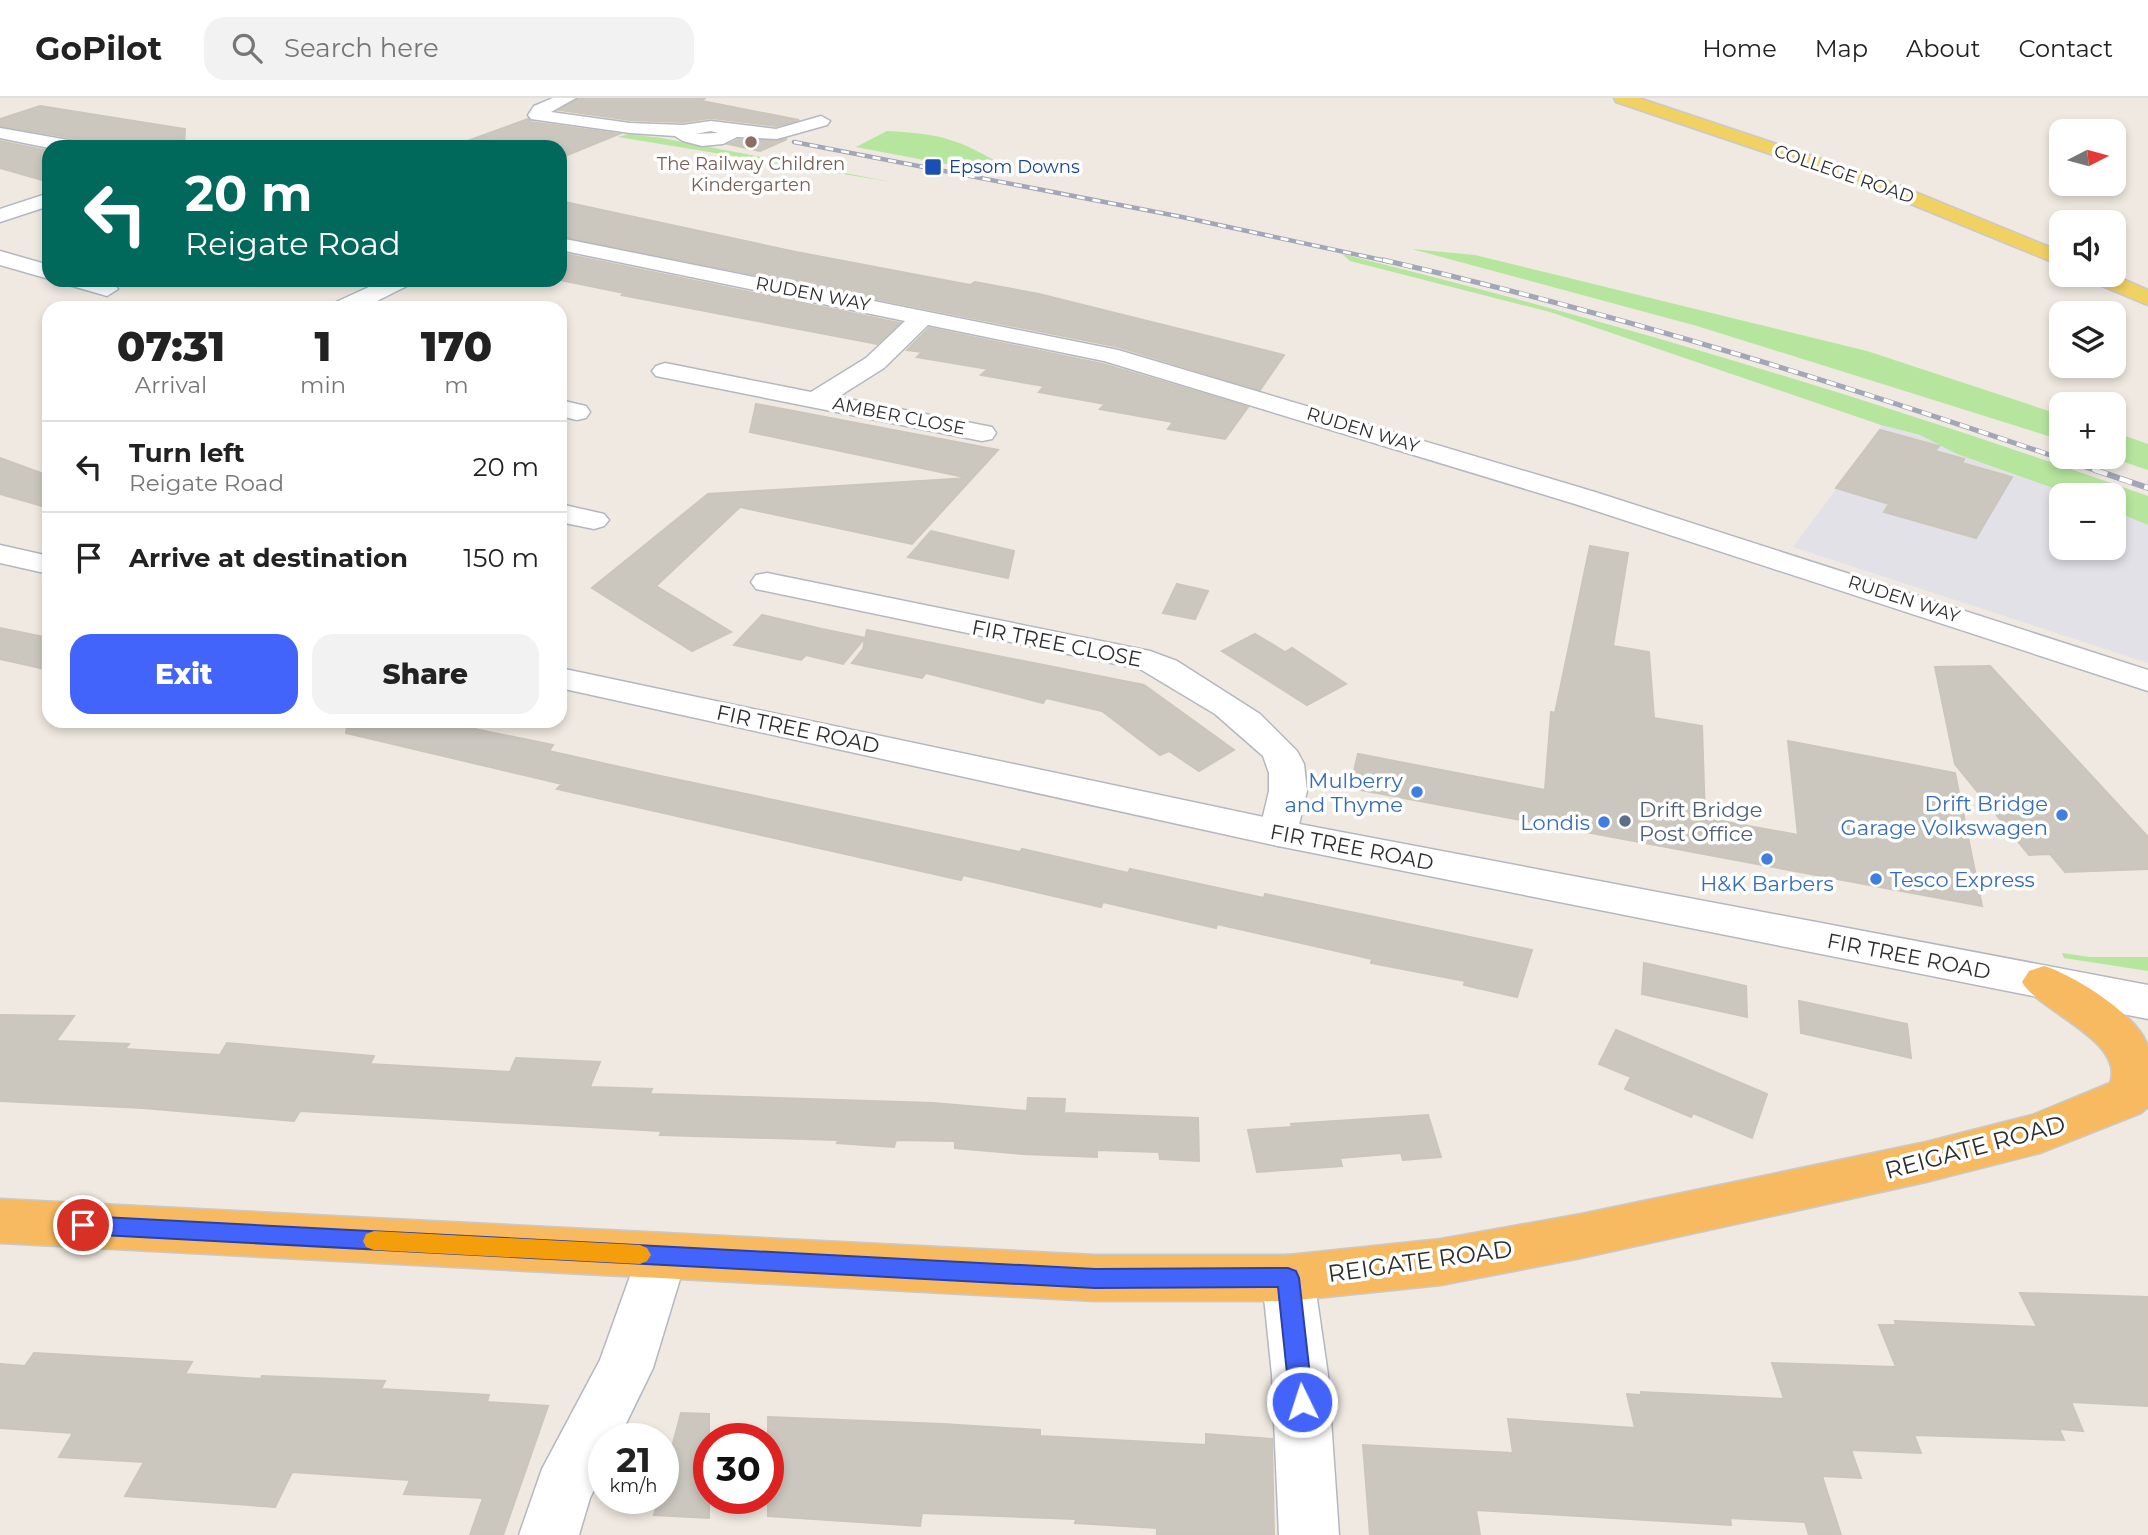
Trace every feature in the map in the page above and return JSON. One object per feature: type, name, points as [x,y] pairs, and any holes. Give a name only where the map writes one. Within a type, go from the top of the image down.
[{"type":"highway","points":[[2044,982],[2090,1013],[2110,1031],[2134,1069],[2136,1094]]},
{"type":"highway","name":"REIGATE ROAD","points":[[0,1221],[1095,1279],[1288,1278],[1441,1262],[1581,1236],[2015,1140],[2077,1120],[2136,1094]]},
{"type":"main road","name":"COLLEGE ROAD","points":[[1622,98],[1881,185],[2049,255]]},
{"type":"main road","points":[[2123,287],[2148,298]]},
{"type":"street","points":[[568,98],[540,110],[537,115],[630,128],[687,131],[711,125],[733,131],[777,134],[792,132],[821,121]]},
{"type":"street","points":[[0,132],[42,141]]},
{"type":"street","points":[[0,216],[42,201]]},
{"type":"street","name":"RUDEN WAY","points":[[567,245],[1110,355],[1792,563],[2148,681]]},
{"type":"street","points":[[0,258],[42,270]]},
{"type":"street","points":[[100,287],[107,289]]},
{"type":"street","points":[[357,301],[386,287]]},
{"type":"street","name":"AMBER CLOSE","points":[[816,400],[875,363],[924,316]]},
{"type":"street","name":"AMBER CLOSE","points":[[665,371],[982,433]]},
{"type":"street","points":[[567,514],[594,520]]},
{"type":"street","points":[[0,554],[42,563]]},
{"type":"street","name":"FIR TREE CLOSE","points":[[767,582],[1150,661],[1179,675],[1275,742],[1286,764],[1289,791],[1278,833]]},
{"type":"street","name":"FIR TREE ROAD","points":[[567,680],[1278,833],[2148,1002]]},
{"type":"street","points":[[549,1535],[563,1490],[625,1368],[661,1256]]},
{"type":"street","points":[[1288,1278],[1300,1376],[1309,1535]]},
{"type":"shaded area","points":[[1881,425],[1920,435],[1957,454],[2049,487],[2049,560],[2126,560],[2126,516],[2148,525],[2148,663],[1793,547],[1880,430]]},
{"type":"green space","points":[[887,131],[937,136],[962,144],[1006,167],[987,172],[856,147]]},
{"type":"green space","points":[[628,134],[662,138],[892,182],[618,137]]},
{"type":"green space","points":[[1412,249],[1475,255],[1867,351],[2049,411],[2049,436],[1697,326]]},
{"type":"green space","points":[[1342,254],[1647,335],[2048,461],[2049,469],[2071,469],[2111,483],[2049,483],[2049,487],[1957,454],[1920,435],[1881,425],[1550,312],[1350,261]]},
{"type":"green space","points":[[2126,436],[2148,444],[2148,470],[2126,463]]},
{"type":"green space","points":[[2126,488],[2148,496],[2148,525],[2126,516]]},
{"type":"green space","points":[[2062,953],[2089,957],[2148,957],[2148,971],[2064,958]]},
{"type":"building","points":[[578,98],[705,98],[702,101],[799,120],[776,126],[711,118],[683,122],[630,120],[559,110]]},
{"type":"building","points":[[40,106],[185,129],[184,140],[76,140],[0,126],[0,119]]},
{"type":"building","points":[[528,119],[531,122],[619,134],[567,155],[567,140],[470,140]]},
{"type":"building","points":[[787,139],[760,151],[728,144],[738,140]]},
{"type":"building","points":[[0,141],[42,150],[42,180],[0,168]]},
{"type":"building","points":[[567,203],[796,252],[970,285],[975,282],[1039,294],[1284,355],[1260,390],[1119,347],[567,237]]},
{"type":"building","points":[[567,254],[900,323],[877,344],[622,295],[624,293],[567,281]]},
{"type":"building","points":[[929,328],[1103,364],[1248,407],[1225,439],[1168,429],[1173,422],[1100,409],[1105,404],[1039,392],[1044,386],[981,375],[988,369],[917,357],[922,352],[907,350]]},
{"type":"building","points":[[756,404],[998,450],[912,544],[740,507],[656,586],[731,632],[692,651],[592,588],[708,494],[969,478],[750,432]]},
{"type":"building","points":[[1880,430],[1939,446],[1935,451],[1964,459],[1962,463],[2012,477],[1976,538],[1884,512],[1889,504],[1836,488]]},
{"type":"building","points":[[0,458],[42,473],[42,506],[0,494]]},
{"type":"building","points":[[931,531],[1014,551],[1008,578],[908,557]]},
{"type":"building","points":[[1590,546],[1628,553],[1613,646],[1649,652],[1654,718],[1702,726],[1705,818],[1798,835],[1788,741],[1955,773],[1982,906],[1350,788],[1358,754],[1545,790],[1551,712],[1555,713]]},
{"type":"building","points":[[1177,584],[1208,591],[1195,619],[1163,613]]},
{"type":"building","points":[[762,615],[865,638],[843,664],[806,655],[801,660],[734,645]]},
{"type":"building","points":[[0,628],[42,637],[42,668],[0,659]]},
{"type":"building","points":[[867,630],[1144,685],[1234,750],[1199,771],[1169,751],[1160,755],[1102,711],[1046,698],[1043,703],[926,673],[922,678],[852,663],[863,649]]},
{"type":"building","points":[[1255,634],[1285,652],[1292,648],[1346,684],[1307,705],[1222,651]]},
{"type":"building","name":"Drift Bridge Garage Volkswagen","points":[[1990,666],[2148,837],[2148,869],[2065,872],[2050,854],[2029,855],[1955,764],[1935,667]]},
{"type":"building","points":[[347,728],[470,728],[553,745],[549,751],[651,774],[1020,852],[1022,849],[1128,873],[1130,869],[1264,898],[1265,894],[1532,950],[1517,997],[1464,985],[1465,981],[1371,963],[1372,959],[1217,924],[1216,928],[1103,902],[1101,907],[963,875],[961,880],[557,789],[562,784],[346,733]]},
{"type":"building","points":[[1644,963],[1746,986],[1747,1017],[1642,994]]},
{"type":"building","points":[[1799,1001],[1907,1024],[1911,1058],[1801,1033]]},
{"type":"building","points":[[0,1015],[74,1016],[56,1041],[129,1044],[125,1049],[220,1055],[227,1043],[374,1056],[370,1064],[510,1072],[516,1058],[600,1062],[590,1087],[652,1089],[650,1094],[933,1103],[1027,1111],[1028,1098],[1065,1099],[1064,1113],[1198,1118],[1199,1161],[1160,1159],[1159,1152],[1097,1150],[1097,1157],[1023,1154],[955,1148],[955,1141],[896,1140],[894,1147],[837,1143],[838,1140],[660,1135],[661,1131],[300,1111],[294,1121],[143,1108],[0,1101]]},
{"type":"building","points":[[1616,1030],[1767,1094],[1752,1138],[1693,1113],[1691,1117],[1625,1089],[1631,1077],[1599,1064]]},
{"type":"building","points":[[1428,1115],[1441,1157],[1403,1160],[1401,1153],[1340,1158],[1342,1166],[1257,1172],[1248,1130],[1292,1127],[1291,1124]]},
{"type":"building","points":[[2020,1293],[2148,1297],[2148,1406],[2071,1402],[2083,1431],[2059,1429],[2064,1440],[1914,1435],[1921,1453],[1851,1450],[1861,1478],[1822,1476],[1841,1535],[1809,1535],[1805,1522],[1730,1518],[1731,1525],[1476,1510],[1480,1535],[1370,1535],[1363,1445],[1513,1453],[1508,1419],[1635,1428],[1627,1394],[1641,1395],[1641,1392],[1784,1399],[1772,1363],[1896,1367],[1879,1325],[1896,1325],[1895,1321],[2037,1327]]},
{"type":"building","points":[[34,1353],[192,1362],[185,1374],[261,1379],[262,1376],[385,1381],[381,1389],[489,1395],[487,1402],[548,1406],[503,1535],[470,1535],[483,1498],[404,1494],[410,1480],[292,1472],[275,1507],[125,1496],[144,1462],[59,1457],[73,1433],[0,1428],[0,1364],[25,1366]]},
{"type":"building","points":[[681,1413],[709,1414],[709,1423],[693,1423],[693,1514],[709,1514],[709,1518],[654,1515],[679,1514],[678,1423]]},
{"type":"building","points":[[768,1417],[943,1424],[1040,1430],[1040,1436],[1206,1445],[1206,1434],[1272,1439],[1274,1535],[1157,1535],[1157,1528],[1075,1523],[1076,1519],[922,1513],[920,1526],[768,1516],[784,1514],[784,1423],[768,1423]]},
{"type":"railway","points":[[794,142],[1182,217],[1391,262]]},
{"type":"railway","points":[[1383,260],[1564,305],[1744,356],[1923,412],[2100,472]]},
{"type":"railway","points":[[2095,470],[2148,488]]},
{"type":"slow traffic","points":[[374,1241],[640,1255]]},
{"type":"place","name":"The Railway Children Kindergarten","points":[[751,142]]},
{"type":"place","name":"Epsom Downs","points":[[933,167]]},
{"type":"place","name":"Mulberry and Thyme","points":[[1417,792]]},
{"type":"place","name":"Drift Bridge Garage Volkswagen","points":[[2062,815]]},
{"type":"place","name":"Drift Bridge Post Office","points":[[1625,821]]},
{"type":"place","name":"Londis","points":[[1604,822]]},
{"type":"place","name":"H&K Barbers","points":[[1767,859]]},
{"type":"place","name":"Tesco Express","points":[[1876,879]]},
{"type":"route","points":[[83,1225],[1095,1279],[1288,1278],[1302,1402]]}]
